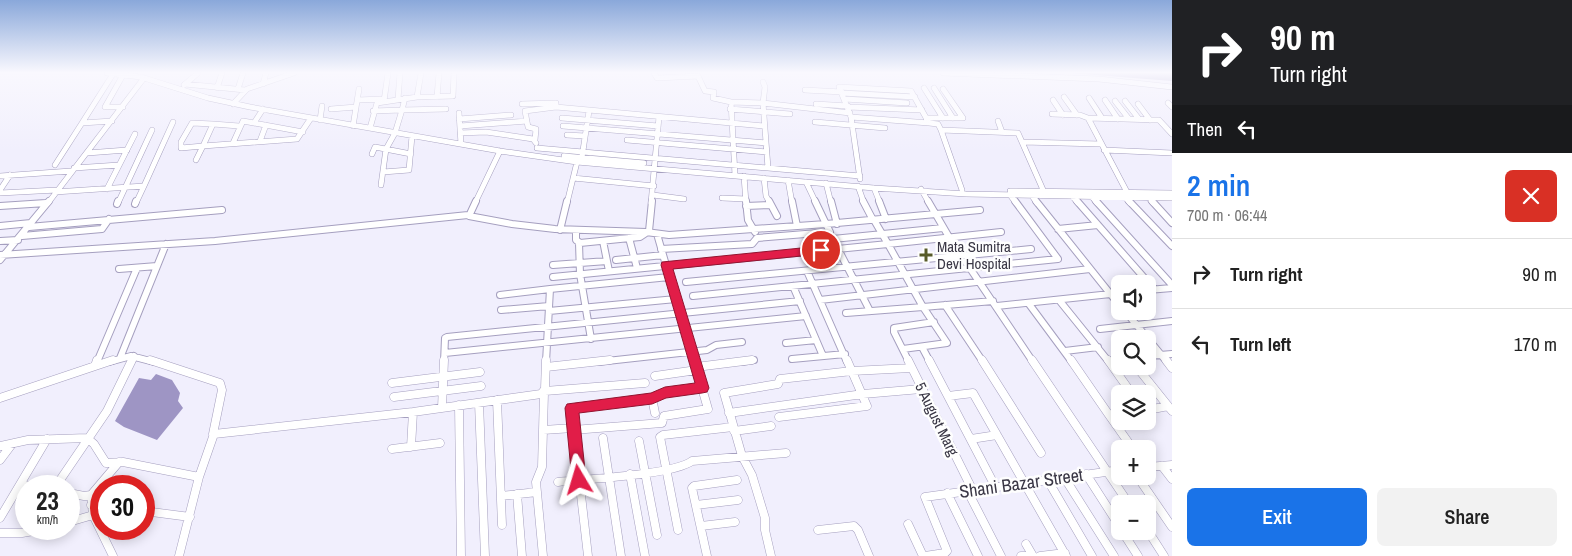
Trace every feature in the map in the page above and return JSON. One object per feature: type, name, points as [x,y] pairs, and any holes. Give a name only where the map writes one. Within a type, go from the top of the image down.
[{"type":"street","points":[[55,165],[96,99]]},
{"type":"street","points":[[110,99],[105,107],[123,107]]},
{"type":"street","points":[[0,260],[20,238],[128,99]]},
{"type":"street","points":[[214,99],[353,126],[500,151],[537,155],[656,164],[921,189],[1010,195],[1092,196],[1172,193]]},
{"type":"street","points":[[233,104],[238,99]]},
{"type":"street","points":[[353,126],[358,100],[398,99]]},
{"type":"street","points":[[381,185],[386,149],[395,133],[405,99]]},
{"type":"street","points":[[718,99],[731,102],[849,111],[1018,133],[1044,192]]},
{"type":"street","points":[[763,99],[768,168]]},
{"type":"street","points":[[902,349],[947,343],[923,307],[864,203],[859,182],[853,126],[845,99],[907,103]]},
{"type":"street","points":[[905,99],[910,110]]},
{"type":"street","points":[[916,99],[927,121]]},
{"type":"street","points":[[929,99],[940,122],[962,190]]},
{"type":"street","points":[[941,99],[953,118]]},
{"type":"street","points":[[940,122],[953,118],[963,118],[950,99]]},
{"type":"street","points":[[1065,99],[1077,115]]},
{"type":"street","points":[[1090,99],[1102,118]]},
{"type":"street","points":[[370,128],[373,111],[377,104],[384,100]]},
{"type":"street","points":[[1053,100],[1063,115]]},
{"type":"street","points":[[1105,100],[1118,119]]},
{"type":"street","points":[[1115,101],[1129,119]]},
{"type":"street","points":[[1125,101],[1139,119]]},
{"type":"street","points":[[522,104],[555,102],[556,107]]},
{"type":"street","points":[[731,102],[734,171]]},
{"type":"street","points":[[816,104],[849,111],[922,110]]},
{"type":"street","points":[[1138,104],[1150,120]]},
{"type":"street","points":[[320,120],[322,106]]},
{"type":"street","points":[[331,109],[356,107]]},
{"type":"street","points":[[537,155],[536,129],[528,128],[526,110],[556,107],[764,126]]},
{"type":"street","points":[[254,123],[263,109]]},
{"type":"street","points":[[373,111],[446,109]]},
{"type":"street","points":[[730,109],[790,114]]},
{"type":"street","points":[[560,230],[580,158],[589,111]]},
{"type":"street","points":[[1052,114],[1077,115],[1088,118],[1161,121],[1172,134]]},
{"type":"street","points":[[459,119],[512,115]]},
{"type":"street","points":[[579,242],[603,242],[642,236],[648,232],[654,186],[659,117]]},
{"type":"street","points":[[239,126],[190,124],[180,146],[297,139],[310,118]]},
{"type":"street","points":[[562,118],[658,126]]},
{"type":"street","points":[[1088,118],[1127,194],[1172,246]]},
{"type":"street","points":[[459,119],[526,121]]},
{"type":"street","points":[[459,119],[461,144]]},
{"type":"street","points":[[82,124],[112,121]]},
{"type":"street","points":[[233,143],[239,126],[243,121],[303,132]]},
{"type":"street","points":[[998,121],[1002,132]]},
{"type":"street","points":[[135,204],[172,122]]},
{"type":"street","points":[[815,122],[885,128]]},
{"type":"street","points":[[196,160],[213,124]]},
{"type":"street","points":[[260,141],[266,125]]},
{"type":"street","points":[[563,126],[766,143]]},
{"type":"street","points":[[117,204],[152,130]]},
{"type":"street","points":[[460,133],[486,132],[535,140]]},
{"type":"street","points":[[107,189],[135,134]]},
{"type":"street","points":[[567,135],[585,136]]},
{"type":"street","points":[[383,172],[409,170],[412,136]]},
{"type":"street","points":[[627,140],[767,152]]},
{"type":"street","points":[[1023,142],[1100,144]]},
{"type":"street","points":[[372,154],[375,147],[411,154]]},
{"type":"street","points":[[537,148],[580,158],[734,171],[768,168],[859,182],[874,188],[1127,194],[1172,198]]},
{"type":"street","points":[[87,153],[126,150]]},
{"type":"street","points":[[1104,150],[1172,153]]},
{"type":"street","points":[[468,215],[500,151]]},
{"type":"street","points":[[0,176],[119,166]]},
{"type":"street","points":[[734,171],[744,176],[826,184],[859,182]]},
{"type":"street","points":[[0,192],[10,176]]},
{"type":"street","points":[[744,176],[748,220],[757,238]]},
{"type":"street","points":[[573,178],[654,186]]},
{"type":"street","points":[[764,178],[766,193],[776,216]]},
{"type":"street","points":[[788,180],[797,226]]},
{"type":"street","points":[[806,182],[870,311]]},
{"type":"street","points":[[826,184],[837,224]]},
{"type":"street","points":[[0,192],[144,186]]},
{"type":"street","points":[[874,188],[886,219]]},
{"type":"street","points":[[921,189],[949,238],[1123,495]]},
{"type":"street","points":[[653,195],[684,199]]},
{"type":"street","points":[[693,296],[1058,259],[1010,195]]},
{"type":"street","points":[[1032,196],[1110,294]]},
{"type":"street","points":[[1072,196],[1139,275]]},
{"type":"street","points":[[1092,196],[1172,286]]},
{"type":"street","points":[[1148,197],[1172,223]]},
{"type":"street","points":[[722,198],[771,205]]},
{"type":"street","points":[[0,206],[46,203]]},
{"type":"street","points":[[0,226],[222,210]]},
{"type":"street","points":[[3,255],[166,244],[468,215],[560,230],[648,232],[669,235],[837,224],[980,210]]},
{"type":"street","points":[[0,241],[102,229],[109,219]]},
{"type":"street","points":[[1058,228],[1098,225]]},
{"type":"street","points":[[833,239],[943,228]]},
{"type":"street","points":[[576,231],[576,240],[579,242],[580,274],[591,339]]},
{"type":"street","points":[[616,260],[662,252],[752,244],[757,238],[830,232]]},
{"type":"street","points":[[553,277],[1001,232]]},
{"type":"street","points":[[543,430],[662,423],[663,416],[707,410],[709,408],[657,234]]},
{"type":"street","points":[[629,238],[637,268]]},
{"type":"street","points":[[603,242],[608,271]]},
{"type":"street","points":[[120,358],[166,244]]},
{"type":"street","points":[[686,282],[1031,249]]},
{"type":"street","points":[[553,265],[607,260]]},
{"type":"street","points":[[119,270],[157,266]]},
{"type":"street","points":[[95,366],[137,268]]},
{"type":"street","points":[[820,300],[1090,269]]},
{"type":"street","points":[[779,417],[867,406],[807,271]]},
{"type":"street","points":[[775,274],[780,287]]},
{"type":"street","points":[[500,295],[670,277]]},
{"type":"street","points":[[793,286],[823,356]]},
{"type":"street","points":[[1156,289],[1172,286]]},
{"type":"street","points":[[543,556],[536,480],[542,467],[550,290]]},
{"type":"street","points":[[846,313],[945,305],[1030,304],[1110,294]]},
{"type":"street","points":[[501,310],[586,307],[676,299]]},
{"type":"street","points":[[1059,300],[1098,347],[1125,385]]},
{"type":"street","points":[[442,408],[447,337],[800,301]]},
{"type":"street","points":[[1030,304],[1127,440]]},
{"type":"street","points":[[945,305],[1006,395],[1041,453]]},
{"type":"street","points":[[445,354],[806,316]]},
{"type":"street","points":[[1132,320],[1172,368]]},
{"type":"street","points":[[1100,329],[1172,321]]},
{"type":"street","name":"5 August Marg","points":[[934,322],[894,328],[894,332],[1000,556]]},
{"type":"street","points":[[786,343],[816,340]]},
{"type":"street","points":[[546,367],[709,350],[718,345],[742,342]]},
{"type":"street","points":[[922,347],[995,486]]},
{"type":"street","points":[[1065,351],[1098,347]]},
{"type":"street","points":[[792,359],[845,354]]},
{"type":"street","points":[[1156,355],[1172,354]]},
{"type":"street","points":[[63,475],[108,412],[134,356]]},
{"type":"street","points":[[0,398],[120,358],[134,356],[178,368],[220,383],[222,390],[213,434],[199,477],[179,556]]},
{"type":"street","points":[[655,376],[754,360]]},
{"type":"street","points":[[771,556],[764,518],[752,475],[742,456],[729,413],[725,392],[778,384],[779,379],[852,371],[911,368]]},
{"type":"street","points":[[392,382],[480,372]]},
{"type":"street","points":[[1143,375],[1170,408]]},
{"type":"street","points":[[213,434],[413,412],[544,392],[645,383]]},
{"type":"street","points":[[394,397],[481,386]]},
{"type":"street","points":[[588,556],[572,408],[652,398],[665,393],[702,388]]},
{"type":"street","points":[[729,413],[863,394],[921,389]]},
{"type":"street","points":[[948,396],[973,393],[1066,555],[1040,556]]},
{"type":"street","points":[[652,398],[655,413]]},
{"type":"street","points":[[497,400],[502,525]]},
{"type":"street","points":[[479,403],[485,556]]},
{"type":"street","points":[[459,406],[461,556]]},
{"type":"street","points":[[1156,409],[1170,408]]},
{"type":"street","points":[[411,447],[413,412]]},
{"type":"street","points":[[678,530],[660,439],[661,436],[771,426]]},
{"type":"street","points":[[971,439],[997,435]]},
{"type":"street","points":[[0,446],[47,439],[80,437],[88,439],[106,464],[119,462],[199,477]]},
{"type":"street","points":[[603,438],[621,556]]},
{"type":"street","points":[[26,475],[47,439]]},
{"type":"street","points":[[639,441],[657,535]]},
{"type":"street","points":[[392,449],[440,443]]},
{"type":"street","points":[[0,460],[12,444]]},
{"type":"street","points":[[558,482],[666,470],[685,466],[692,461],[786,453]]},
{"type":"street","points":[[108,475],[119,462]]},
{"type":"street","points":[[1156,467],[1172,465]]},
{"type":"street","points":[[1162,466],[1172,479]]},
{"type":"street","name":"Shani Bazar Street","points":[[924,556],[945,553],[947,551],[924,500],[925,497],[1111,472]]},
{"type":"street","points":[[630,474],[645,556]]},
{"type":"street","points":[[1086,474],[1111,513]]},
{"type":"street","points":[[1064,477],[1114,556]]},
{"type":"street","points":[[707,556],[693,486],[737,480]]},
{"type":"street","points":[[1047,480],[1092,556]]},
{"type":"street","points":[[1143,485],[1172,527]]},
{"type":"street","points":[[501,496],[536,492]]},
{"type":"street","points":[[947,493],[978,556]]},
{"type":"street","points":[[0,518],[15,494]]},
{"type":"street","points":[[517,494],[522,556]]},
{"type":"street","points":[[696,505],[738,500]]},
{"type":"street","points":[[155,512],[190,517]]},
{"type":"street","points":[[700,526],[735,522]]},
{"type":"street","points":[[908,524],[924,556]]},
{"type":"street","points":[[818,530],[854,526],[858,530],[869,556]]},
{"type":"street","points":[[0,533],[15,533]]},
{"type":"street","points":[[105,540],[113,556]]},
{"type":"street","points":[[1128,540],[1138,556]]},
{"type":"street","points":[[1154,540],[1164,556]]},
{"type":"street","points":[[1026,544],[1033,556]]},
{"type":"street","points":[[1021,556],[1033,556]]},
{"type":"shaded area","points":[[156,374],[172,380],[180,393],[178,401],[183,408],[157,440],[124,427],[115,421],[139,378],[151,380]]},
{"type":"place","name":"Mata Sumitra Devi Hospital","points":[[926,255]]},
{"type":"route","points":[[579,480],[571,408],[652,398],[665,393],[702,388],[666,265],[821,250]]}]
